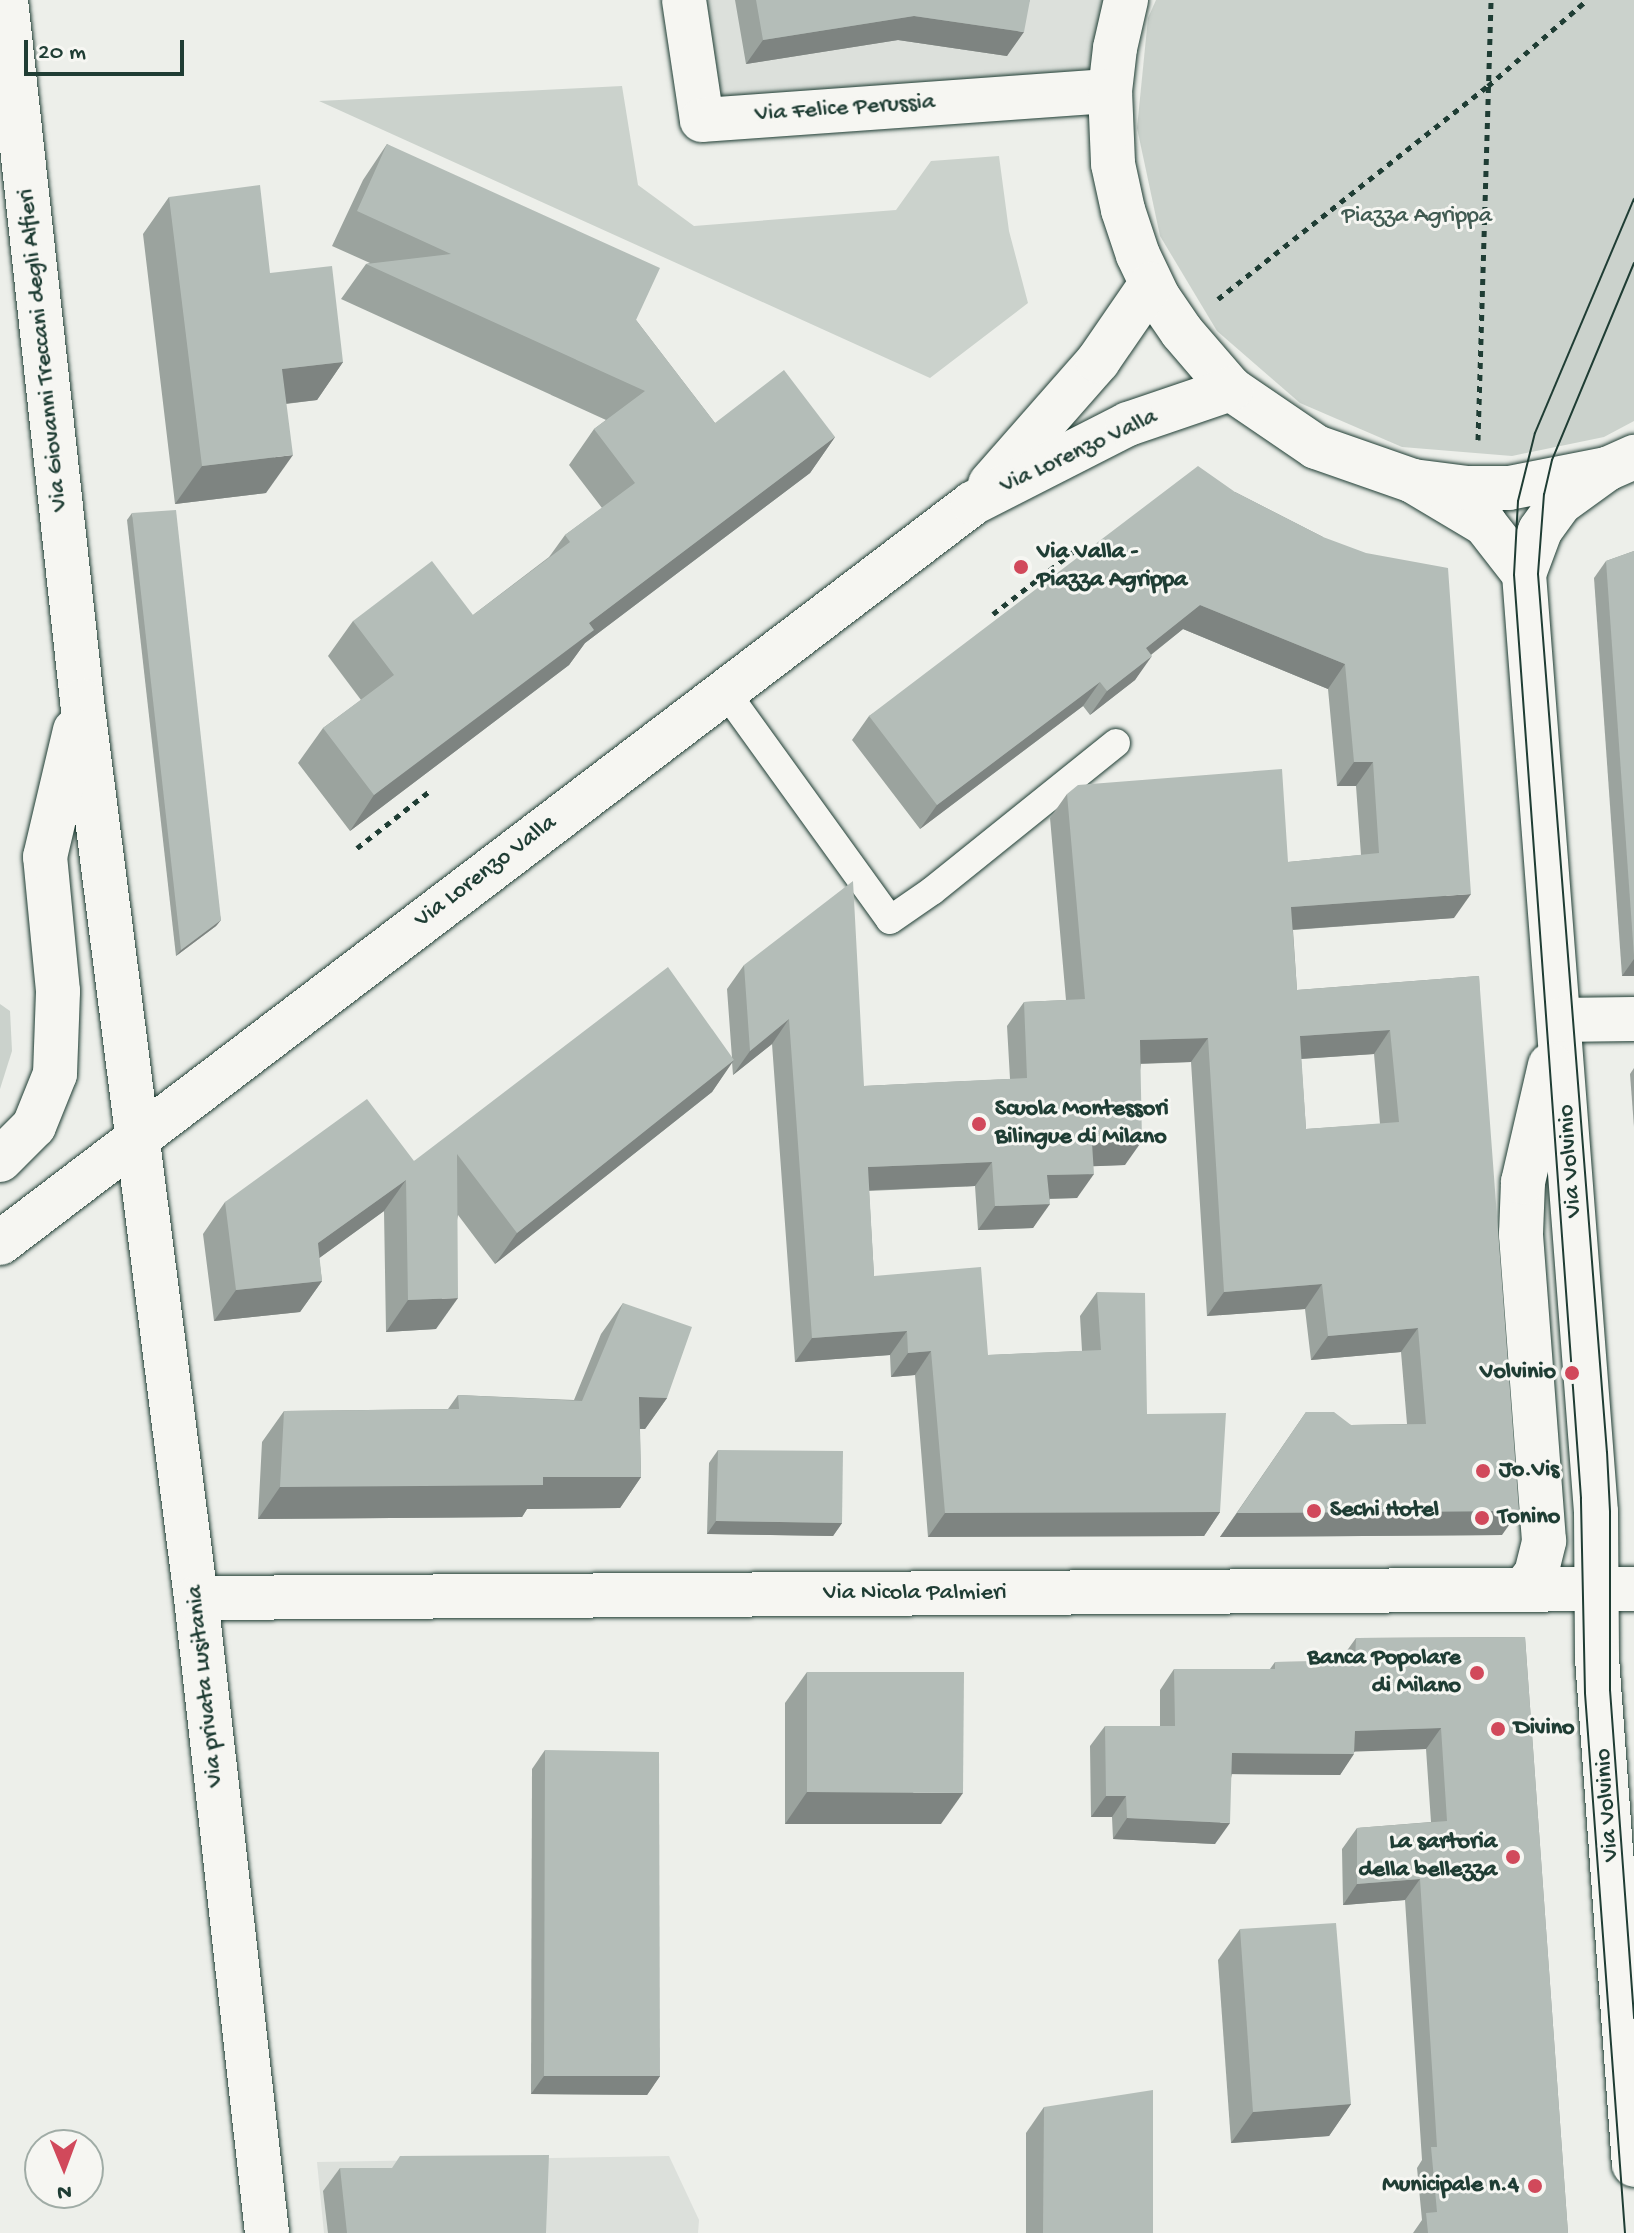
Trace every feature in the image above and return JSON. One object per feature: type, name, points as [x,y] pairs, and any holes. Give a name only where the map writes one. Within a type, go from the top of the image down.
[{"type":"street","name":"Via Giovanni Treccani degli Alfieri","points":[[6,0],[82,701],[137,1139]]},
{"type":"street","name":"Via Felice Perussia","points":[[684,0],[702,120],[1110,91]]},
{"type":"street","points":[[1126,0],[1115,48],[1110,91],[1113,164],[1123,210],[1151,284],[1182,332],[1231,389],[1316,447],[1413,481],[1485,524],[1524,574]]},
{"type":"street","name":"Via Lorenzo Valla","points":[[973,503],[1098,361],[1151,284]]},
{"type":"street","name":"Via Lorenzo Valla","points":[[0,1243],[973,503],[1128,424],[1231,389]]},
{"type":"street","points":[[1413,481],[1466,488],[1509,488],[1620,463]]},
{"type":"street","name":"Via Volvinio","points":[[1620,463],[1560,503],[1540,531],[1524,574],[1596,1512],[1614,1589],[1597,1658],[1634,2165]]},
{"type":"street","name":"Via Giovanni Treccani degli Alfieri","points":[[0,1160],[34,1126],[55,1074],[58,991],[45,857],[82,701]]},
{"type":"street","points":[[1560,1020],[1634,1019]]},
{"type":"street","name":"Via Volvinio","points":[[1523,1590],[1536,1574],[1544,1541],[1521,1234],[1523,1182],[1560,1020]]},
{"type":"street","name":"Via privata Lusitania","points":[[137,1139],[196,1598],[267,2233]]},
{"type":"street","points":[[1544,1541],[1614,1589]]},
{"type":"street","name":"Via Nicola Palmieri","points":[[196,1598],[1614,1589]]},
{"type":"lane","points":[[725,691],[890,920],[932,891],[1116,743]]},
{"type":"path","points":[[1477,453],[1491,0]]},
{"type":"path","points":[[1217,300],[1488,86],[1587,0]]},
{"type":"path","points":[[993,614],[1078,548]]},
{"type":"path","points":[[357,848],[431,790]]},
{"type":"shaded area","points":[[684,0],[1126,0],[1110,91],[702,120]]},
{"type":"shaded area","points":[[669,2156],[699,2220],[698,2233],[324,2233],[317,2162]]},
{"type":"green space","name":"Piazza Agrippa","points":[[1156,0],[1634,0],[1634,421],[1604,437],[1512,456],[1402,447],[1300,403],[1217,331],[1160,236],[1137,128],[1148,18]]},
{"type":"green space","points":[[622,86],[638,185],[694,226],[896,210],[931,161],[999,156],[1009,231],[1028,303],[930,378],[319,101]]},
{"type":"green space","points":[[0,1004],[10,1011],[12,1051],[0,1089]]},
{"type":"building","points":[[756,0],[1030,0],[1024,32],[914,16],[763,40]]},
{"type":"building","points":[[387,144],[660,268],[636,320],[715,423],[784,370],[835,437],[589,623],[594,630],[374,795],[323,728],[394,675],[353,621],[432,561],[473,615],[570,542],[565,535],[635,483],[594,429],[645,391],[366,264],[451,254],[357,211]]},
{"type":"building","points":[[260,185],[270,273],[332,266],[343,362],[282,369],[293,455],[202,466],[169,197]]},
{"type":"building","points":[[1198,466],[1235,492],[1323,537],[1366,553],[1448,568],[1471,894],[1291,907],[1297,990],[1479,976],[1519,1511],[1237,1513],[1306,1412],[1334,1412],[1351,1425],[1426,1424],[1418,1328],[1328,1336],[1322,1284],[1224,1292],[1208,1038],[1140,1040],[1142,1141],[1092,1143],[1094,1174],[1047,1175],[1050,1204],[995,1206],[992,1162],[868,1167],[874,1276],[981,1267],[988,1355],[1101,1350],[1097,1292],[1145,1293],[1147,1414],[1226,1413],[1220,1512],[945,1513],[931,1351],[908,1353],[907,1331],[812,1338],[789,1019],[750,1051],[744,965],[853,881],[864,1086],[1027,1078],[1024,1002],[1085,999],[1067,794],[1078,785],[1282,769],[1288,862],[1379,853],[1373,762],[1354,762],[1345,664],[1200,605],[1146,648],[1152,656],[1107,691],[1100,682],[937,805],[869,716]],"holes":[[[1390,1030],[1399,1122],[1306,1129],[1300,1036]]]},
{"type":"building","points":[[176,510],[221,920],[181,950],[132,513]]},
{"type":"building","points":[[1634,551],[1634,956],[1606,561]]},
{"type":"building","points":[[668,967],[734,1060],[517,1233],[457,1154],[458,1298],[408,1300],[406,1180],[318,1243],[322,1281],[236,1290],[225,1202],[367,1099],[414,1161]]},
{"type":"building","points":[[623,1303],[692,1327],[667,1398],[639,1397],[641,1477],[543,1477],[543,1485],[280,1487],[284,1411],[459,1409],[458,1395],[582,1401]]},
{"type":"building","points":[[718,1450],[843,1451],[842,1523],[716,1521]]},
{"type":"building","points":[[1525,1637],[1568,2233],[1428,2233],[1426,2213],[1437,2212],[1431,2147],[1437,2147],[1420,1879],[1357,1884],[1357,1828],[1447,1821],[1441,1728],[1355,1731],[1354,1754],[1232,1753],[1230,1823],[1127,1818],[1126,1796],[1106,1796],[1105,1726],[1175,1726],[1174,1669],[1275,1669],[1275,1662],[1355,1661],[1356,1638]]},
{"type":"building","points":[[807,1672],[964,1672],[963,1793],[807,1792]]},
{"type":"building","points":[[545,1750],[659,1752],[660,2076],[544,2076]]},
{"type":"building","points":[[1336,1923],[1351,2104],[1253,2112],[1240,1929]]},
{"type":"building","points":[[1153,2090],[1153,2233],[1043,2233],[1044,2107]]},
{"type":"building","points":[[549,2155],[546,2233],[347,2233],[340,2168],[392,2168],[400,2156]]},
{"type":"tram line","points":[[1625,2233],[1585,1693],[1581,1498],[1514,575],[1518,501],[1535,433],[1634,199]]},
{"type":"tram line","points":[[1634,263],[1552,460],[1544,494],[1538,574],[1607,1452],[1610,1690],[1634,2018]]},
{"type":"place","name":"Via Valla - Piazza Agrippa","points":[[1021,567]]},
{"type":"place","name":"Scuola Montessori Bilingue di Milano","points":[[979,1124]]},
{"type":"place","name":"Volvinio","points":[[1572,1373]]},
{"type":"place","name":"Jo.Vis","points":[[1483,1471]]},
{"type":"place","name":"Sechi Hotel","points":[[1314,1511]]},
{"type":"place","name":"Tonino","points":[[1482,1518]]},
{"type":"place","name":"Banca Popolare di Milano","points":[[1477,1673]]},
{"type":"place","name":"Divino","points":[[1498,1729]]},
{"type":"place","name":"La sartoria della bellezza","points":[[1513,1857]]},
{"type":"place","name":"Municipale n.4","points":[[1535,2186]]}]
